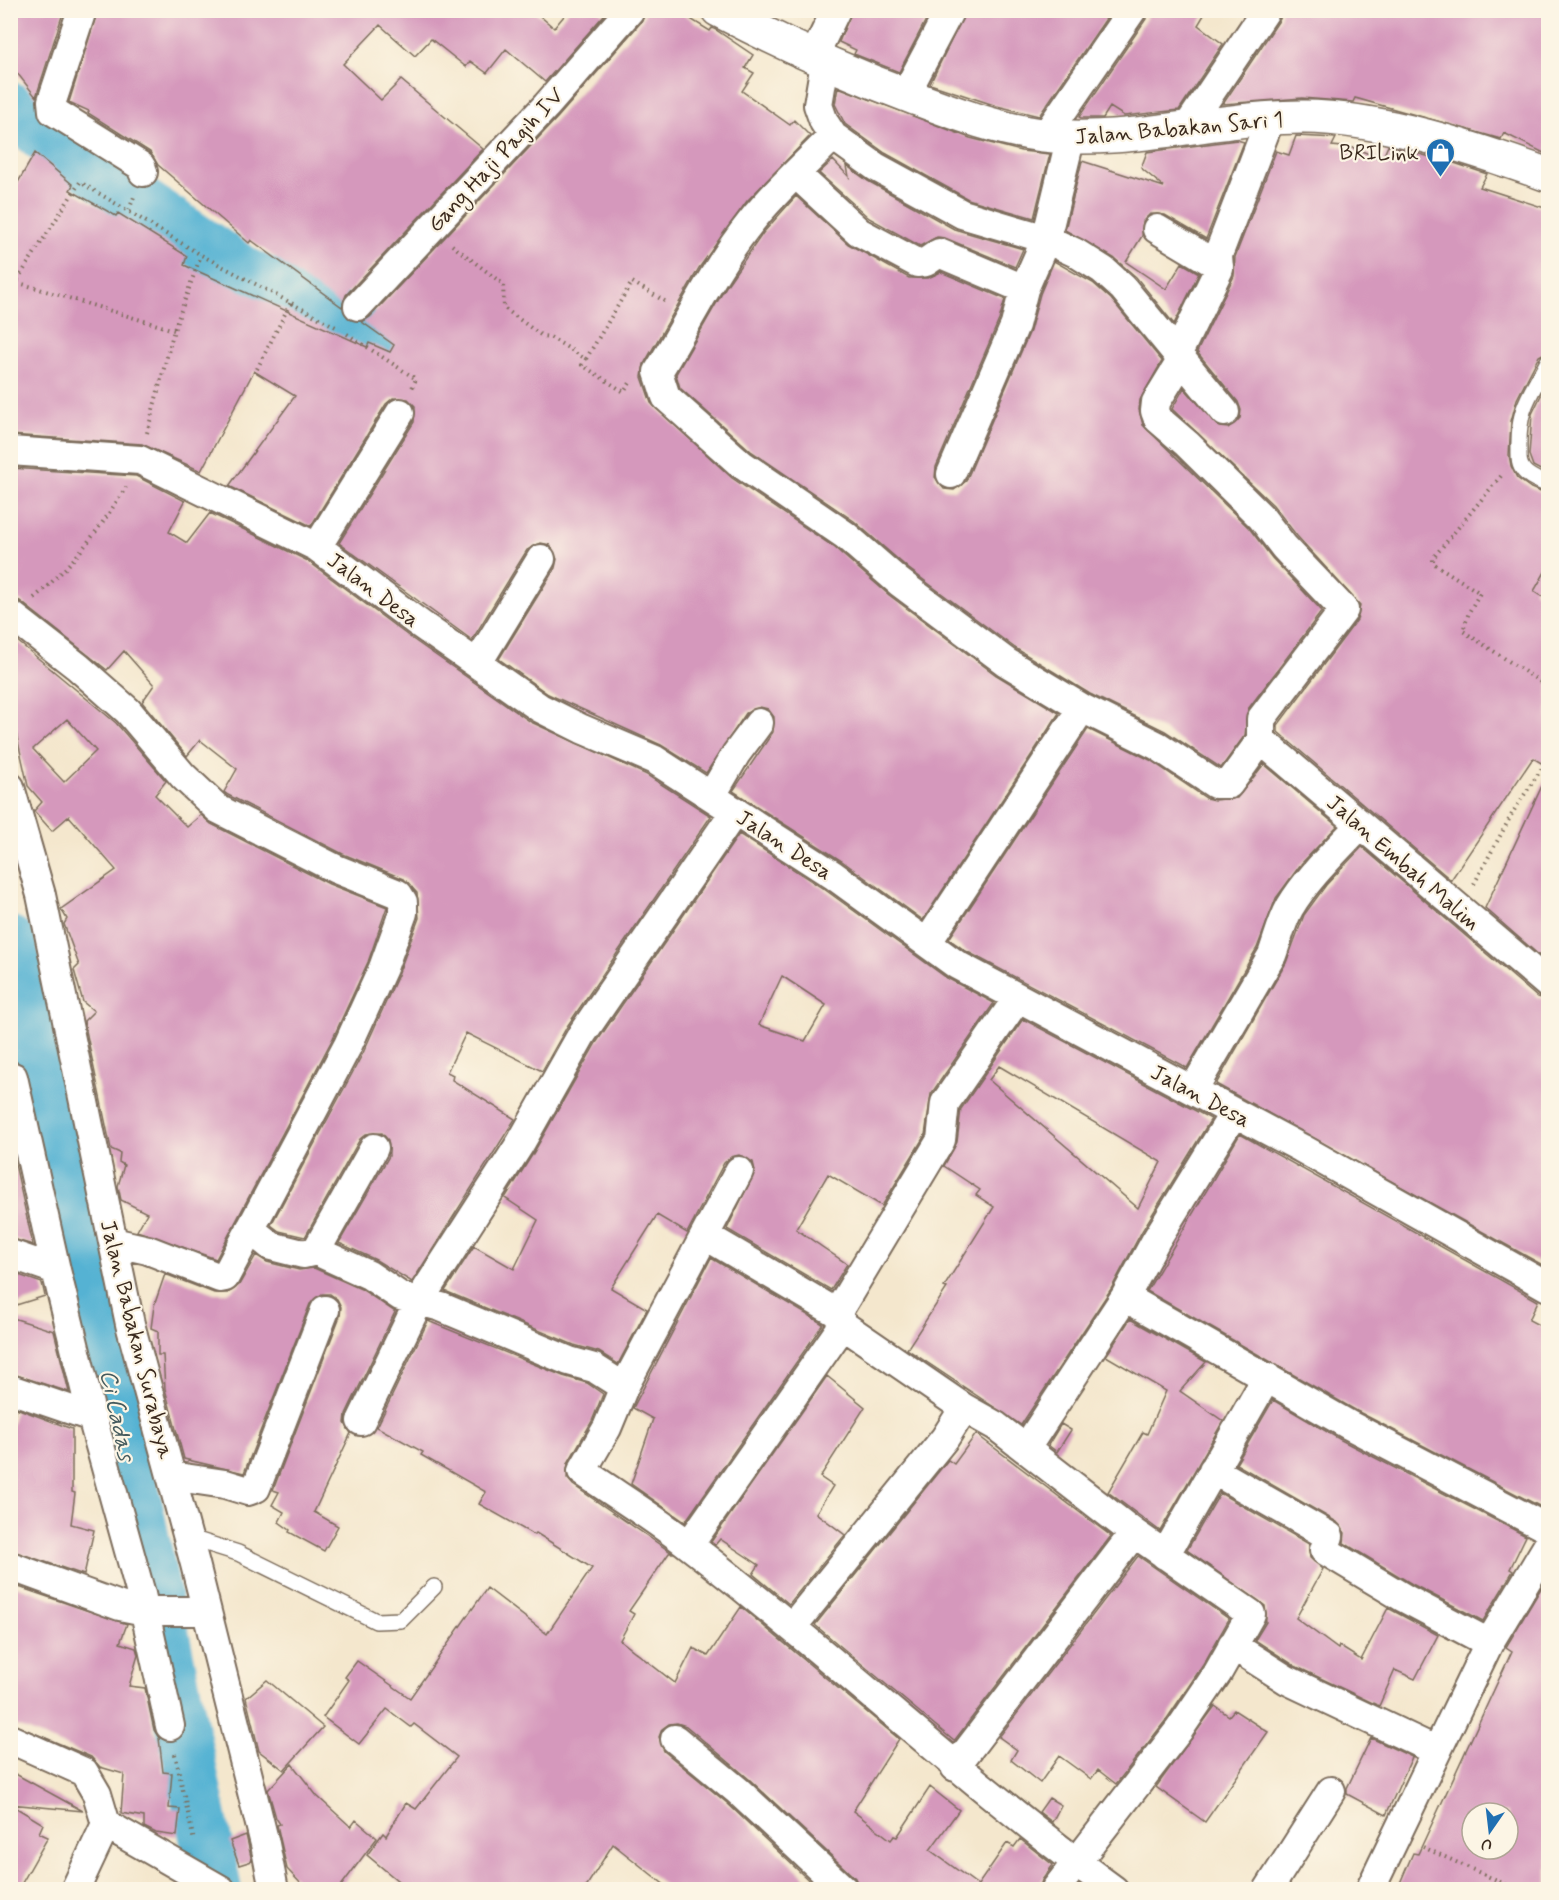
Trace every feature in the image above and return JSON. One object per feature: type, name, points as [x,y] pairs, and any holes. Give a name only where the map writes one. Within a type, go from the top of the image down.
[{"type":"street","points":[[82,10],[52,101],[53,111],[141,166],[143,172]]},
{"type":"street","name":"Gang Haji Pagih IV","points":[[358,306],[546,106],[630,10]]},
{"type":"street","name":"Jalan Babakan Sari 1","points":[[718,10],[819,60],[982,124],[1059,136],[1099,137],[1188,126],[1304,117],[1391,127],[1505,159],[1548,175]]},
{"type":"street","points":[[836,10],[819,60],[818,105],[824,122],[833,136],[876,167],[962,214],[1046,239],[1076,253],[1103,270],[1123,288],[1225,412]]},
{"type":"street","points":[[905,95],[950,10]]},
{"type":"street","points":[[951,474],[1015,325],[1024,289],[1046,239],[1059,136],[1132,10]]},
{"type":"street","points":[[1188,126],[1266,10]]},
{"type":"street","points":[[833,136],[751,222],[717,270],[692,318],[658,372],[666,397],[741,464],[845,535],[899,582],[1006,662],[1082,708],[1158,746],[1215,784],[1229,784],[1261,740],[1261,719],[1344,610],[1284,547],[1261,517],[1187,444],[1158,419],[1155,411],[1156,402],[1179,358],[1219,266],[1218,255],[1270,119]]},
{"type":"street","points":[[796,174],[859,232],[917,263],[926,262],[939,253],[1024,289]]},
{"type":"street","points":[[1157,229],[1219,266]]},
{"type":"street","points":[[317,547],[400,413]]},
{"type":"street","name":"Jalan Desa","points":[[10,451],[140,460],[317,547],[540,708],[582,729],[655,760],[712,795],[833,875],[957,965],[1017,999],[1193,1090],[1548,1287]]},
{"type":"street","points":[[477,664],[541,559]]},
{"type":"street","points":[[10,614],[78,667],[128,711],[183,776],[218,809],[346,873],[398,894],[403,902],[403,912],[383,968],[348,1045],[222,1279],[148,1250],[113,1242]]},
{"type":"street","points":[[927,943],[1082,708]]},
{"type":"street","points":[[712,795],[736,754],[759,723]]},
{"type":"street","name":"Jalan Embah Malim","points":[[1261,740],[1548,984]]},
{"type":"street","name":"Jalan Babakan Surabaya","points":[[10,787],[41,896],[130,1324],[187,1537],[171,1611],[265,1844],[274,1890]]},
{"type":"street","points":[[361,1421],[419,1300],[520,1144],[582,1034],[735,811]]},
{"type":"street","points":[[1193,1090],[1272,955],[1278,932],[1291,907],[1316,873],[1360,825]]},
{"type":"street","points":[[689,1545],[840,1319],[941,1140],[945,1102],[1017,999]]},
{"type":"street","points":[[11,1073],[92,1417],[171,1611],[170,1726]]},
{"type":"street","points":[[1026,1448],[1125,1297],[1234,1113]]},
{"type":"street","points":[[316,1251],[374,1148]]},
{"type":"street","points":[[739,1171],[624,1386],[607,1428],[582,1471],[689,1545],[792,1627],[955,1767],[1114,1890]]},
{"type":"street","points":[[250,1229],[266,1242],[284,1251],[303,1254],[316,1251],[369,1275],[400,1296],[419,1300],[520,1339],[569,1361],[594,1368],[624,1386]]},
{"type":"street","points":[[706,1236],[840,1319],[963,1408],[996,1426],[1134,1533],[1251,1614],[1217,1674],[1179,1731],[1055,1890]]},
{"type":"street","points":[[10,1254],[56,1270]]},
{"type":"street","points":[[1125,1297],[1349,1425],[1548,1529]]},
{"type":"street","points":[[171,1476],[225,1484],[248,1491],[256,1488],[325,1310]]},
{"type":"street","points":[[1165,1555],[1267,1377]]},
{"type":"street","points":[[10,1389],[92,1417]]},
{"type":"street","points":[[792,1627],[945,1438],[963,1408]]},
{"type":"street","points":[[1214,1470],[1329,1536],[1324,1550],[1404,1598],[1489,1643]]},
{"type":"street","points":[[955,1767],[1134,1533]]},
{"type":"street","points":[[1370,1890],[1489,1643],[1548,1545]]},
{"type":"street","points":[[10,1566],[120,1606],[171,1611]]},
{"type":"street","points":[[1232,1645],[1287,1680],[1437,1751]]},
{"type":"street","points":[[10,1739],[84,1772],[97,1794],[106,1824],[75,1890]]},
{"type":"street","points":[[675,1739],[738,1791],[844,1890]]},
{"type":"street","points":[[1268,1890],[1331,1791]]},
{"type":"street","points":[[106,1824],[206,1884]]},
{"type":"lane","points":[[1548,361],[1523,405],[1518,422],[1522,469],[1528,476],[1548,484]]},
{"type":"lane","points":[[187,1537],[238,1553],[376,1621],[401,1620],[434,1587]]},
{"type":"path","points":[[174,330],[16,282],[80,182],[201,255],[338,328],[416,379],[400,413]]},
{"type":"path","points":[[129,210],[131,205]]},
{"type":"path","points":[[429,228],[503,284],[504,308],[542,336],[550,337],[586,358]]},
{"type":"path","points":[[658,372],[644,369],[624,392],[582,365],[632,282],[692,318]]},
{"type":"path","points":[[257,369],[291,303]]},
{"type":"path","points":[[1519,453],[1433,558],[1433,563],[1480,593],[1468,612],[1463,631],[1548,687]]},
{"type":"path","points":[[1460,910],[1513,812],[1548,759]]},
{"type":"path","points":[[170,1726],[206,1884]]},
{"type":"path","points":[[1396,1836],[1518,1890]]},
{"type":"building","points":[[10,10],[64,10],[36,97],[10,64]]},
{"type":"building","points":[[98,10],[533,10],[554,28],[569,10],[598,10],[604,15],[545,82],[506,49],[487,73],[470,61],[466,67],[431,39],[415,56],[380,25],[343,64],[381,100],[401,80],[483,149],[346,295],[342,307],[251,240],[249,243],[158,165],[150,152],[88,113],[89,111],[69,102]]},
{"type":"building","points":[[646,10],[676,10],[710,31],[712,28],[716,30],[753,55],[745,68],[754,73],[742,91],[790,125],[794,120],[810,136],[747,201],[699,268],[644,364],[642,377],[651,403],[732,478],[835,548],[889,595],[996,675],[1059,713],[923,920],[842,861],[733,791],[773,732],[774,717],[768,709],[760,707],[746,713],[706,773],[661,745],[548,694],[499,659],[555,568],[557,559],[550,545],[541,543],[527,550],[472,640],[339,543],[414,422],[415,406],[408,399],[393,398],[386,404],[311,526],[229,486],[295,396],[254,371],[201,471],[142,444],[10,435],[10,196],[35,153],[73,185],[70,190],[116,216],[118,213],[187,256],[184,265],[367,347],[369,343],[390,352],[394,345],[362,322],[370,317],[558,117],[642,21]]},
{"type":"building","points":[[852,10],[931,10],[899,72],[854,54],[856,50],[839,42]]},
{"type":"building","points":[[966,10],[1112,10],[1039,116],[997,106],[930,84]]},
{"type":"building","points":[[1148,10],[1207,10],[1198,25],[1223,44],[1179,110],[1124,116],[1110,107],[1103,118],[1079,117],[1146,19]]},
{"type":"building","points":[[1282,10],[1548,10],[1548,155],[1504,133],[1501,139],[1355,98],[1353,102],[1302,98],[1223,104],[1280,19]]},
{"type":"building","points":[[838,87],[970,138],[1021,151],[1050,154],[1034,218],[968,199],[885,153],[845,124],[835,104]]},
{"type":"building","points":[[1296,136],[1336,138],[1332,146],[1354,148],[1382,159],[1388,146],[1454,163],[1487,174],[1480,187],[1548,209],[1548,351],[1539,356],[1517,399],[1511,421],[1509,455],[1517,478],[1531,488],[1548,495],[1548,567],[1534,591],[1548,600],[1548,767],[1533,758],[1451,880],[1278,732],[1278,725],[1357,620],[1360,605],[1297,536],[1273,505],[1172,409],[1184,388],[1219,427],[1228,428],[1240,418],[1241,410],[1238,402],[1197,352],[1234,276],[1235,257],[1276,151],[1289,155]]},
{"type":"building","points":[[1237,140],[1244,142],[1206,239],[1165,215],[1150,214],[1143,221],[1142,236],[1126,262],[1166,289],[1182,263],[1199,273],[1174,324],[1136,277],[1114,258],[1065,230],[1082,161],[1164,187],[1141,168],[1147,152]]},
{"type":"building","points":[[833,160],[849,177],[847,166],[868,181],[954,229],[1023,249],[1015,267],[945,238],[937,237],[920,246],[869,218],[819,173]]},
{"type":"building","points":[[796,196],[848,244],[909,278],[928,278],[941,272],[1005,299],[999,320],[936,467],[935,477],[944,489],[954,490],[966,481],[1030,331],[1040,294],[1054,261],[1093,283],[1111,299],[1162,361],[1140,400],[1139,410],[1143,425],[1249,528],[1272,558],[1322,611],[1248,709],[1245,735],[1221,768],[1165,731],[1090,694],[1015,648],[909,569],[854,521],[751,451],[680,388],[676,374],[727,285],[763,233]]},
{"type":"building","points":[[1548,381],[1548,474],[1533,466],[1529,455],[1532,414]]},
{"type":"building","points":[[10,468],[136,476],[185,501],[169,532],[187,543],[210,513],[308,561],[411,638],[531,722],[647,775],[711,816],[568,1025],[542,1071],[466,1033],[447,1072],[453,1075],[452,1080],[515,1119],[412,1282],[376,1260],[339,1243],[389,1156],[388,1140],[382,1133],[366,1134],[360,1139],[305,1237],[279,1231],[271,1225],[363,1053],[398,975],[419,918],[417,893],[404,879],[343,854],[228,795],[224,792],[237,769],[200,740],[187,756],[142,702],[154,685],[124,651],[107,670],[20,601],[10,598]]},
{"type":"building","points":[[10,635],[116,723],[166,781],[155,795],[187,827],[201,815],[211,824],[329,884],[387,907],[368,962],[333,1038],[216,1259],[137,1231],[147,1213],[121,1200],[118,1186],[124,1165],[119,1162],[120,1153],[111,1149],[84,1021],[94,1011],[83,1002],[74,970],[79,965],[64,924],[67,919],[61,909],[116,870],[69,816],[52,831],[34,811],[42,802],[28,786],[10,706]],"holes":[[[67,719],[96,751],[64,782],[33,749]]]},
{"type":"building","points":[[1088,729],[1150,760],[1206,798],[1214,800],[1237,798],[1264,764],[1337,826],[1301,864],[1276,898],[1257,948],[1187,1068],[966,951],[949,939]]},
{"type":"building","points":[[1548,773],[1548,963],[1485,908]]},
{"type":"building","points":[[739,834],[824,889],[947,978],[994,1003],[931,1094],[925,1135],[882,1206],[828,1174],[796,1229],[847,1264],[831,1290],[727,1229],[755,1171],[753,1162],[739,1155],[731,1157],[724,1163],[687,1233],[657,1215],[611,1288],[647,1309],[618,1364],[599,1352],[574,1345],[445,1291],[474,1246],[514,1269],[538,1220],[505,1198],[596,1043]],"holes":[[[782,976],[826,1005],[805,1041],[759,1025]]]},
{"type":"building","points":[[1362,847],[1537,997],[1548,1000],[1548,1268],[1216,1084],[1286,963],[1304,915],[1326,885]]},
{"type":"building","points":[[1023,1019],[1211,1119],[1142,1231],[1111,1289],[1021,1425],[907,1349],[947,1288],[944,1287],[994,1207],[976,1195],[980,1190],[944,1166],[957,1142],[961,1109]],"holes":[[[999,1066],[1161,1162],[1138,1208],[989,1080]]]},
{"type":"building","points":[[1240,1134],[1538,1301],[1529,1320],[1548,1330],[1548,1501],[1545,1509],[1357,1411],[1147,1291]]},
{"type":"building","points":[[10,1155],[13,1155],[33,1245],[10,1238]]},
{"type":"building","points":[[256,1255],[267,1262],[299,1270],[314,1268],[361,1289],[395,1312],[346,1414],[345,1423],[351,1433],[314,1512],[338,1526],[324,1551],[289,1532],[290,1530],[279,1522],[284,1512],[272,1505],[279,1492],[273,1490],[340,1316],[341,1307],[337,1299],[330,1294],[322,1294],[310,1304],[244,1473],[184,1459],[165,1389],[163,1355],[158,1355],[158,1331],[151,1328],[154,1306],[165,1274],[214,1293],[228,1293],[239,1285]]},
{"type":"building","points":[[711,1258],[823,1324],[685,1522],[631,1484],[653,1419],[633,1408]]},
{"type":"building","points":[[10,1272],[42,1283],[45,1296],[10,1307]]},
{"type":"building","points":[[10,1317],[54,1331],[69,1392],[10,1373]]},
{"type":"building","points":[[1130,1319],[1206,1362],[1180,1391],[1223,1421],[1160,1531],[1108,1492],[1143,1432],[1147,1434],[1166,1391],[1106,1356]]},
{"type":"building","points":[[428,1321],[563,1376],[587,1383],[603,1394],[592,1421],[568,1463],[567,1478],[573,1485],[672,1553],[669,1553],[629,1611],[634,1614],[620,1640],[675,1683],[693,1648],[708,1656],[741,1607],[899,1739],[853,1811],[891,1840],[894,1836],[897,1837],[930,1787],[959,1810],[930,1850],[978,1885],[1007,1843],[1014,1847],[1020,1839],[1053,1865],[1042,1880],[1039,1890],[860,1890],[855,1878],[749,1779],[686,1726],[677,1723],[669,1724],[662,1729],[659,1737],[664,1751],[727,1803],[819,1890],[671,1890],[613,1844],[584,1890],[409,1890],[367,1855],[383,1833],[386,1836],[406,1803],[416,1809],[457,1757],[414,1724],[411,1727],[387,1709],[359,1744],[323,1717],[349,1680],[345,1677],[357,1661],[410,1698],[487,1588],[547,1634],[592,1568],[536,1533],[534,1535],[479,1504],[486,1492],[421,1455],[423,1452],[377,1427]]},
{"type":"building","points":[[827,1376],[865,1407],[820,1477],[833,1486],[816,1513],[845,1535],[789,1604],[753,1574],[759,1565],[720,1539],[715,1545],[711,1542]]},
{"type":"building","points":[[1273,1400],[1341,1440],[1526,1536],[1510,1569],[1513,1571],[1483,1621],[1412,1584],[1344,1543],[1345,1533],[1337,1522],[1236,1464]]},
{"type":"building","points":[[16,1408],[72,1429],[72,1492],[75,1493],[71,1524],[94,1530],[84,1575],[10,1550],[10,1430]]},
{"type":"building","points":[[1061,1424],[1071,1430],[1057,1452],[1048,1445]]},
{"type":"building","points":[[976,1434],[1111,1536],[954,1741],[815,1625],[948,1460],[954,1464]]},
{"type":"building","points":[[1220,1493],[1309,1544],[1310,1558],[1323,1569],[1296,1618],[1338,1649],[1339,1646],[1361,1660],[1388,1608],[1438,1635],[1415,1679],[1395,1670],[1379,1706],[1295,1666],[1255,1640],[1266,1622],[1265,1606],[1187,1550]]},
{"type":"building","points":[[1138,1556],[1229,1619],[1203,1665],[1166,1720],[1116,1784],[1098,1770],[1091,1779],[1059,1756],[1040,1783],[1011,1760],[1017,1750],[999,1737]]},
{"type":"building","points":[[10,1584],[127,1624],[120,1643],[136,1648],[138,1655],[129,1686],[145,1688],[154,1730],[159,1738],[163,1772],[172,1773],[169,1808],[180,1809],[177,1836],[156,1833],[144,1827],[144,1817],[121,1813],[124,1774],[100,1767],[91,1757],[10,1723]]},
{"type":"building","points":[[1543,1585],[1548,1587],[1548,1890],[1397,1890],[1413,1853],[1418,1854],[1512,1651],[1506,1647]]},
{"type":"building","points":[[267,1680],[323,1727],[284,1770],[259,1751],[246,1698]]},
{"type":"building","points":[[1215,1706],[1229,1716],[1234,1710],[1268,1732],[1205,1822],[1156,1787]]},
{"type":"building","points":[[1371,1738],[1412,1757],[1386,1815],[1347,1794],[1347,1788]]},
{"type":"building","points":[[292,1764],[317,1796],[351,1827],[356,1820],[377,1838],[338,1890],[307,1890],[287,1869],[277,1825],[280,1824],[268,1790]]},
{"type":"building","points":[[10,1771],[83,1811],[10,1804]]},
{"type":"building","points":[[1049,1798],[1061,1805],[1052,1822],[1039,1812]]},
{"type":"building","points":[[10,1804],[43,1824],[39,1833],[48,1837],[18,1890],[10,1890]]},
{"type":"building","points":[[246,1835],[252,1861],[239,1865],[230,1841]]},
{"type":"waterway","points":[[10,108],[49,140],[245,273],[335,316],[373,340],[393,359],[416,374],[443,381]]},
{"type":"waterway","name":"Ci Cadas","points":[[10,942],[71,1186],[216,1890]]},
{"type":"place","name":"BRILink","points":[[1440,178]]}]
